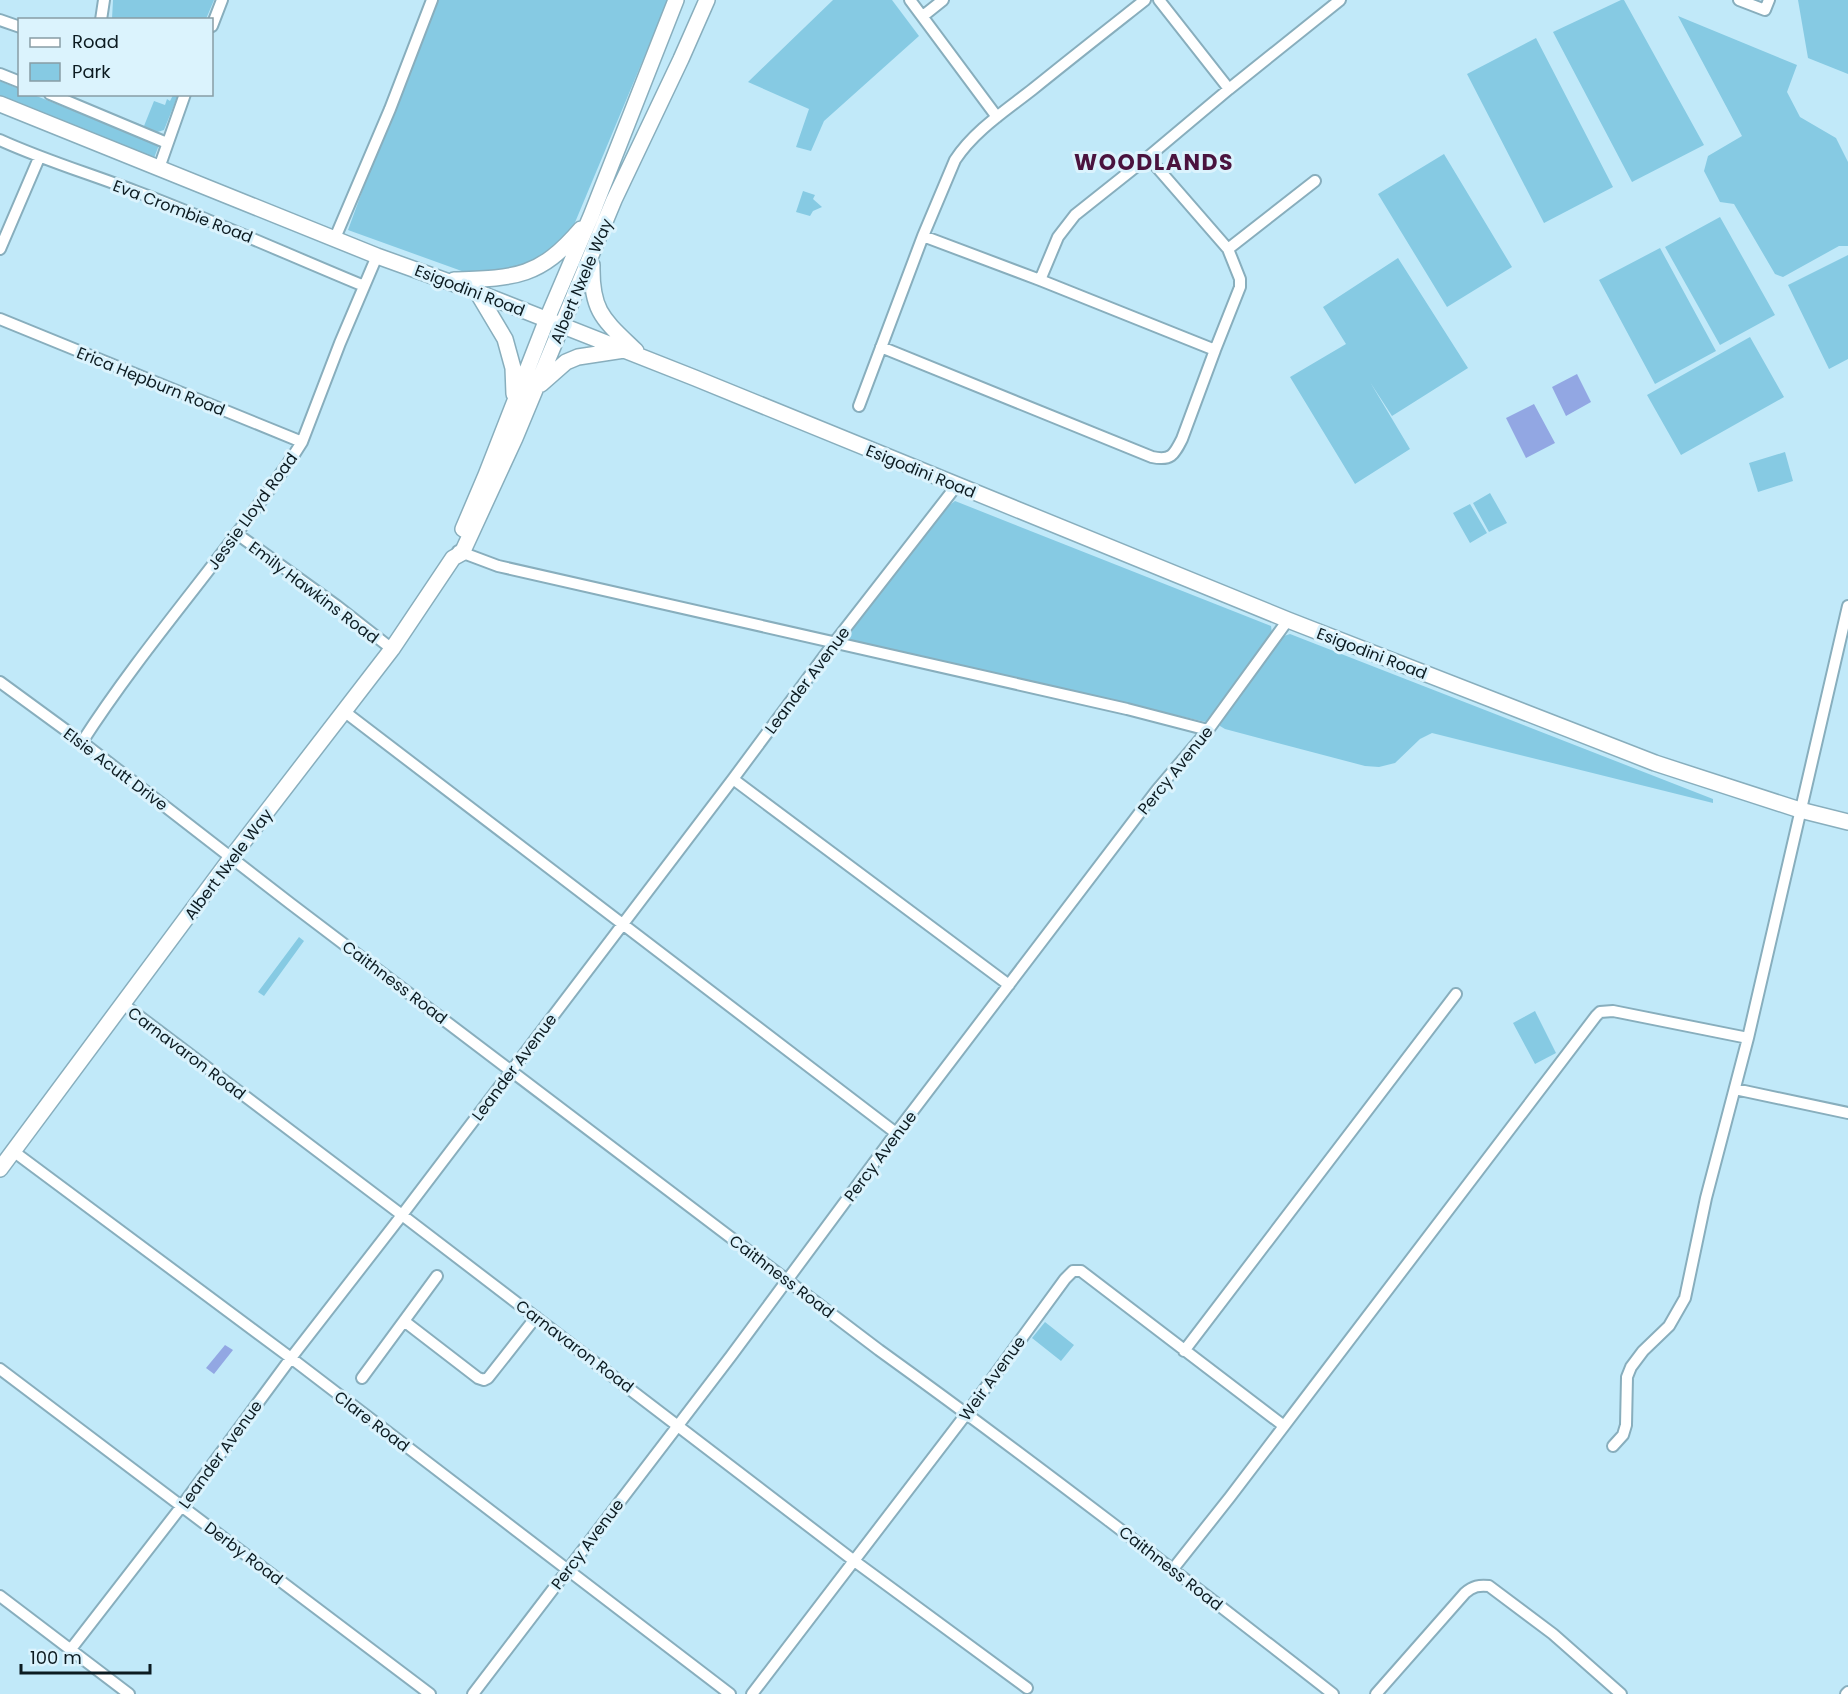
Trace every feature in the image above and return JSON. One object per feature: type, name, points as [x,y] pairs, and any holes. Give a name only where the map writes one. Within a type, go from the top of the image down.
[{"type":"main road","name":"Albert Nxele Way","points":[[457,554],[547,319],[591,216],[676,0]]},
{"type":"main road","name":"Albert Nxele Way","points":[[0,1168],[231,858],[392,649],[457,554],[515,438],[614,200],[707,0]]},
{"type":"main road","name":"Esigodini Road","points":[[0,104],[377,256],[477,292],[642,357],[1288,620],[1655,763],[1800,810],[1848,822]]},
{"type":"main road","points":[[445,280],[504,278],[532,269],[549,261],[565,247],[591,216]]},
{"type":"main road","points":[[592,256],[592,285],[594,299],[600,312],[612,328],[642,357]]},
{"type":"main road","points":[[477,292],[506,339],[513,368],[514,403]]},
{"type":"main road","points":[[533,391],[553,371],[566,362],[578,357],[624,350]]},
{"type":"street","points":[[102,18],[104,0]]},
{"type":"street","points":[[213,23],[222,0]]},
{"type":"street","points":[[335,238],[390,109],[432,0]]},
{"type":"street","points":[[910,0],[997,117]]},
{"type":"street","points":[[923,16],[943,0]]},
{"type":"street","points":[[859,406],[923,236],[955,160],[972,138],[1145,0]]},
{"type":"street","points":[[1159,0],[1229,89]]},
{"type":"street","points":[[1040,280],[1058,237],[1075,215],[1340,0]]},
{"type":"street","points":[[1739,0],[1765,10],[1769,0]]},
{"type":"street","points":[[0,20],[18,26]]},
{"type":"street","points":[[0,74],[18,81]]},
{"type":"street","points":[[159,168],[184,96]]},
{"type":"street","points":[[68,98],[167,143]]},
{"type":"street","name":"Eva Crombie Road","points":[[0,140],[39,158],[150,197],[278,248],[364,286]]},
{"type":"street","points":[[0,249],[39,158]]},
{"type":"street","points":[[881,347],[1152,457],[1162,459],[1170,456],[1176,451],[1240,288],[1240,279],[1228,249],[1148,158]]},
{"type":"street","points":[[1228,249],[1315,181]]},
{"type":"street","points":[[923,236],[1040,280],[1215,351]]},
{"type":"street","name":"Jessie Lloyd Road","points":[[82,742],[109,701],[237,534],[302,442],[377,256]]},
{"type":"street","name":"Erica Hepburn Road","points":[[0,319],[302,442]]},
{"type":"street","name":"Leander Avenue","points":[[71,1649],[181,1507],[291,1358],[402,1215],[834,643],[957,485]]},
{"type":"street","name":"Emily Hawkins Road","points":[[237,534],[392,649]]},
{"type":"street","points":[[457,554],[498,567],[1127,709],[1208,730]]},
{"type":"street","points":[[1613,1446],[1623,1435],[1626,1425],[1627,1377],[1631,1367],[1643,1351],[1669,1326],[1685,1298],[1706,1198],[1748,1038],[1848,606]]},
{"type":"street","name":"Percy Avenue","points":[[473,1694],[678,1426],[1156,790],[1208,730],[1288,620]]},
{"type":"street","name":"Elsie Acutt Drive","points":[[0,682],[82,742],[231,858]]},
{"type":"street","points":[[345,712],[896,1133]]},
{"type":"street","points":[[733,779],[1009,985]]},
{"type":"street","name":"Caithness Road","points":[[231,858],[879,1350],[967,1413],[1173,1569],[1333,1694]]},
{"type":"street","points":[[1184,1351],[1456,994]]},
{"type":"street","name":"Carnavaron Road","points":[[123,1004],[853,1560],[1027,1688]]},
{"type":"street","points":[[1173,1569],[1600,1012],[1613,1011],[1748,1038]]},
{"type":"street","points":[[1735,1089],[1848,1113]]},
{"type":"street","name":"Clare Road","points":[[13,1151],[291,1358],[730,1694]]},
{"type":"street","name":"Weir Avenue","points":[[752,1694],[1073,1271],[1081,1271],[1284,1426]]},
{"type":"street","points":[[362,1378],[437,1276]]},
{"type":"street","points":[[404,1321],[478,1378],[484,1380],[488,1378],[536,1317]]},
{"type":"street","name":"Derby Road","points":[[0,1369],[430,1694]]},
{"type":"street","points":[[1376,1694],[1465,1593],[1480,1585],[1489,1586],[1552,1634],[1621,1694]]},
{"type":"street","points":[[0,1596],[129,1694]]},
{"type":"green space","points":[[113,0],[214,0],[206,18],[112,18]]},
{"type":"green space","points":[[432,0],[668,0],[571,232],[553,252],[528,266],[503,273],[470,274],[348,230]]},
{"type":"green space","points":[[833,0],[892,0],[919,36],[824,121],[811,151],[796,147],[809,109],[748,82]]},
{"type":"green space","points":[[1624,0],[1704,145],[1632,182],[1553,32]]},
{"type":"green space","points":[[1798,0],[1848,0],[1848,74],[1808,58]]},
{"type":"green space","points":[[1678,16],[1797,65],[1787,92],[1800,117],[1836,138],[1848,162],[1848,246],[1839,246],[1783,277],[1775,274],[1734,204],[1720,202],[1704,171],[1708,156],[1742,136]]},
{"type":"green space","points":[[1536,38],[1613,187],[1544,223],[1467,74]]},
{"type":"green space","points":[[0,81],[18,89],[18,96],[36,96],[159,145],[154,158],[0,96]]},
{"type":"green space","points":[[172,96],[178,96],[164,130],[154,133],[133,125],[134,122],[144,126],[154,101],[165,105],[167,99],[170,101]]},
{"type":"green space","points":[[1444,154],[1512,267],[1447,307],[1378,194]]},
{"type":"green space","points":[[803,191],[815,195],[813,199],[822,207],[813,211],[810,216],[796,212]]},
{"type":"green space","points":[[1720,217],[1775,315],[1720,345],[1665,247]]},
{"type":"green space","points":[[1660,248],[1716,351],[1655,384],[1599,280]]},
{"type":"green space","points":[[1848,255],[1848,359],[1829,369],[1788,285]]},
{"type":"green space","points":[[1398,258],[1468,368],[1392,416],[1370,382],[1410,449],[1355,484],[1290,377],[1346,344],[1323,307]]},
{"type":"green space","points":[[1750,337],[1784,397],[1681,455],[1647,395]]},
{"type":"green space","points":[[1785,452],[1793,481],[1758,492],[1749,463]]},
{"type":"green space","points":[[1490,493],[1507,523],[1489,532],[1473,503]]},
{"type":"green space","points":[[955,501],[1271,626],[1272,633],[1206,722],[848,642],[846,636],[948,506]]},
{"type":"green space","points":[[1470,504],[1487,533],[1470,543],[1453,513]]},
{"type":"green space","points":[[1290,634],[1713,799],[1713,803],[1432,733],[1420,739],[1395,763],[1379,767],[1365,766],[1220,726],[1219,721],[1281,637]]},
{"type":"green space","points":[[299,937],[304,941],[264,996],[258,992]]},
{"type":"green space","points":[[1535,1011],[1556,1053],[1535,1064],[1513,1023]]},
{"type":"green space","points":[[1045,1322],[1074,1345],[1061,1361],[1032,1338]]},
{"type":"shaded area","points":[[1577,374],[1591,402],[1566,416],[1552,387]]},
{"type":"shaded area","points":[[1534,404],[1555,443],[1526,458],[1506,418]]},
{"type":"shaded area","points":[[225,1345],[233,1350],[214,1374],[206,1368]]},
{"type":"district","name":"WOODLANDS","points":[[1154,162]]}]
